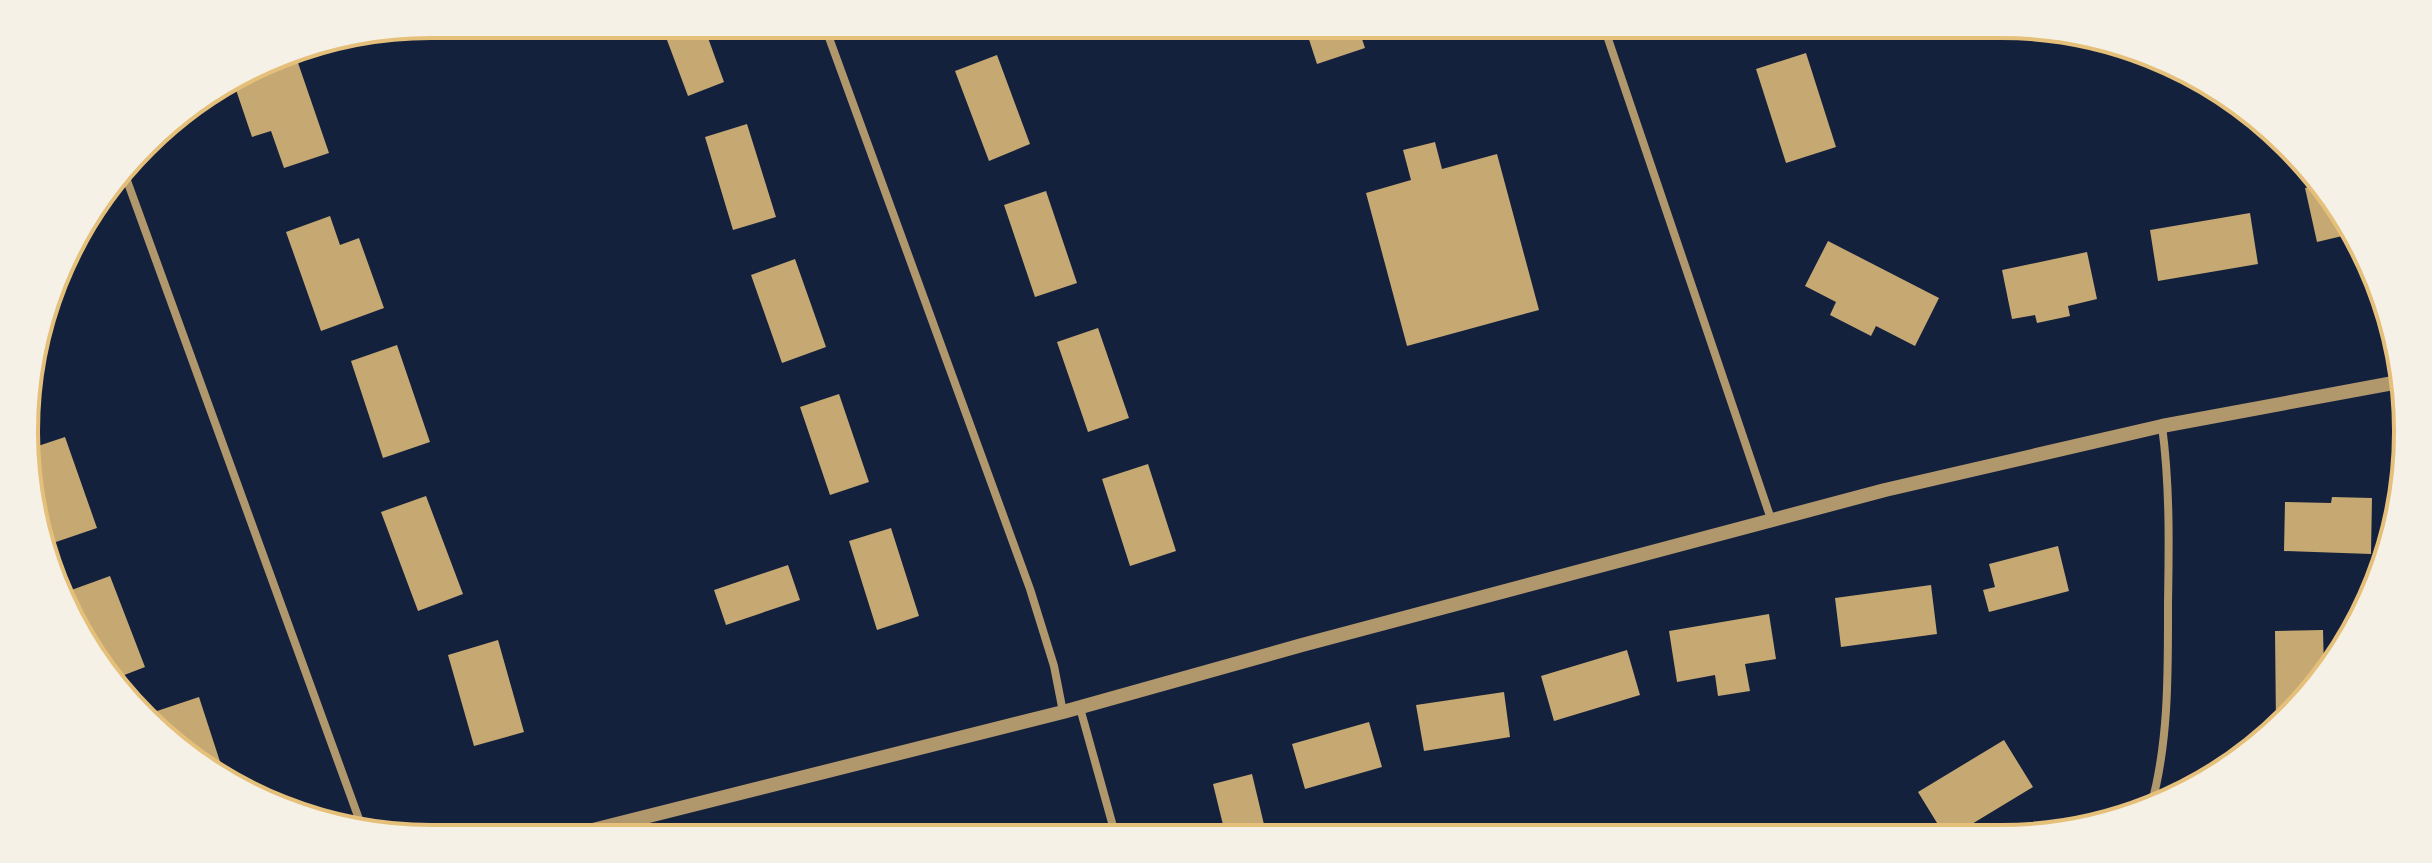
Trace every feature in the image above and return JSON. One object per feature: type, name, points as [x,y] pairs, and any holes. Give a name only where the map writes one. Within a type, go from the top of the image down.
[{"type":"street","points":[[829,38],[1030,589],[1054,666],[1063,712]]},
{"type":"street","points":[[1608,38],[1771,519]]},
{"type":"street","points":[[128,182],[359,818]]},
{"type":"street","points":[[613,825],[1080,708],[1771,519],[2162,426],[2391,383]]},
{"type":"street","points":[[2154,793],[2168,671],[2169,547],[2162,426]]},
{"type":"street","points":[[1080,708],[1113,825]]},
{"type":"building","points":[[666,38],[708,38],[724,82],[688,96]]},
{"type":"building","points":[[1309,38],[1362,38],[1365,48],[1317,64]]},
{"type":"building","points":[[1806,53],[1836,147],[1786,163],[1756,69]]},
{"type":"building","points":[[997,55],[1030,144],[989,161],[955,71]]},
{"type":"building","points":[[298,62],[329,153],[284,168],[271,131],[252,137],[236,90]]},
{"type":"building","points":[[747,124],[776,217],[733,230],[705,137]]},
{"type":"building","points":[[1435,142],[1442,169],[1497,154],[1539,310],[1407,346],[1366,193],[1411,180],[1403,150]]},
{"type":"building","points":[[2309,187],[2313,192],[2342,236],[2317,242],[2305,188]]},
{"type":"building","points":[[1046,191],[1077,283],[1035,297],[1004,205]]},
{"type":"building","points":[[2250,213],[2258,264],[2158,281],[2150,230]]},
{"type":"building","points":[[330,216],[340,245],[359,238],[384,308],[321,331],[286,232]]},
{"type":"building","points":[[1828,241],[1939,298],[1915,346],[1876,326],[1871,336],[1830,315],[1836,302],[1805,286]]},
{"type":"building","points":[[2087,252],[2097,299],[2068,306],[2070,316],[2037,323],[2035,315],[2012,319],[2002,270]]},
{"type":"building","points":[[795,259],[826,347],[782,363],[751,275]]},
{"type":"building","points":[[1098,328],[1129,418],[1088,432],[1057,342]]},
{"type":"building","points":[[397,345],[430,442],[383,458],[351,361]]},
{"type":"building","points":[[839,394],[869,482],[830,495],[800,407]]},
{"type":"building","points":[[65,437],[97,528],[54,543],[41,483],[39,446]]},
{"type":"building","points":[[1148,464],[1176,551],[1130,566],[1102,479]]},
{"type":"building","points":[[426,496],[463,594],[418,611],[381,512]]},
{"type":"building","points":[[2332,497],[2372,498],[2371,554],[2284,551],[2285,502],[2331,503]]},
{"type":"building","points":[[891,528],[919,616],[877,630],[849,541]]},
{"type":"building","points":[[2058,546],[2069,591],[1989,612],[1983,590],[1995,587],[1989,564]]},
{"type":"building","points":[[788,565],[800,600],[726,625],[714,590]]},
{"type":"building","points":[[110,576],[145,667],[123,676],[104,650],[72,590]]},
{"type":"building","points":[[1931,585],[1937,634],[1841,647],[1835,598]]},
{"type":"building","points":[[1769,614],[1776,659],[1745,664],[1750,691],[1718,696],[1715,675],[1677,682],[1669,631]]},
{"type":"building","points":[[2323,630],[2324,656],[2276,713],[2275,631]]},
{"type":"building","points":[[498,640],[524,732],[474,746],[448,655]]},
{"type":"building","points":[[1627,650],[1640,695],[1554,721],[1541,676]]},
{"type":"building","points":[[1504,692],[1510,737],[1424,751],[1416,705]]},
{"type":"building","points":[[199,697],[221,764],[192,744],[155,712]]},
{"type":"building","points":[[1369,722],[1382,767],[1305,789],[1292,744]]},
{"type":"building","points":[[2004,740],[2033,787],[1970,825],[1938,825],[1918,792]]},
{"type":"building","points":[[1252,774],[1264,825],[1223,825],[1213,784]]}]
